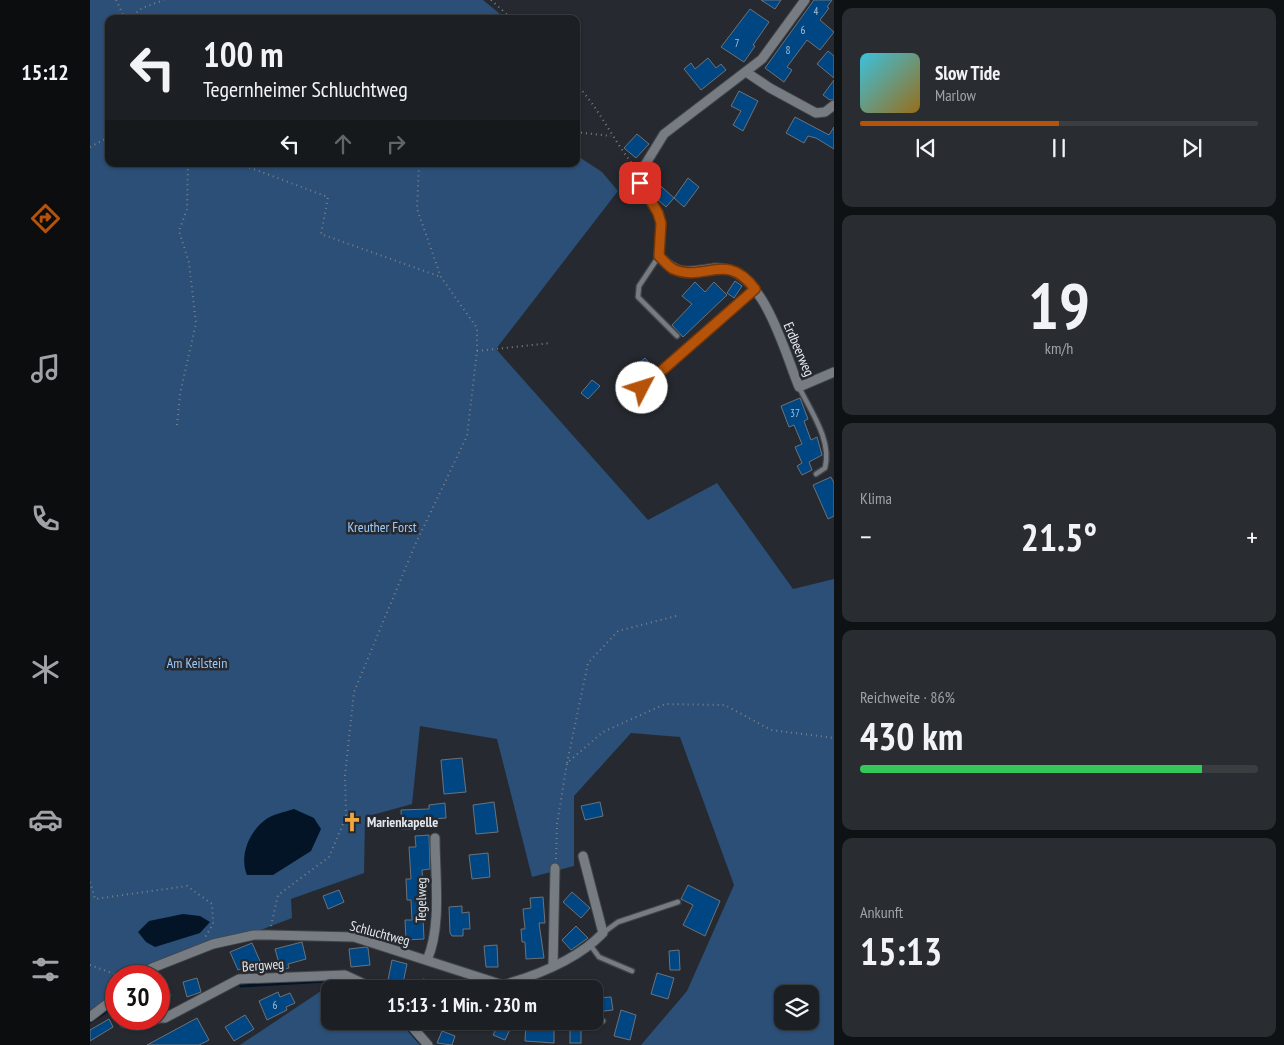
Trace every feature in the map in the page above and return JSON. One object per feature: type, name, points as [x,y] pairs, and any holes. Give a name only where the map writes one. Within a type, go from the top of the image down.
[{"type":"street","points":[[659,256],[661,223],[658,213],[642,188],[640,173],[664,134],[762,59],[805,0]]},
{"type":"street","points":[[746,72],[770,88],[816,113],[825,112],[834,105]]},
{"type":"street","name":"Erdbeerweg","points":[[659,256],[671,268],[682,272],[716,268],[737,272],[755,289],[764,302],[799,387],[834,372]]},
{"type":"street","points":[[642,388],[755,289]]},
{"type":"street","name":"Tegelweg","points":[[427,960],[433,947],[435,838]]},
{"type":"street","points":[[584,856],[603,934]]},
{"type":"street","points":[[553,966],[555,868]]},
{"type":"street","name":"Schluchtweg","points":[[523,980],[591,946],[603,934]]},
{"type":"street","name":"Schluchtweg","points":[[160,965],[205,947],[254,935],[354,937],[485,980]]},
{"type":"street","name":"Bergweg","points":[[170,1015],[239,979],[345,975],[356,980]]},
{"type":"street","points":[[90,1016],[105,1006]]},
{"type":"street","points":[[414,1030],[428,1045]]},
{"type":"lane","points":[[659,256],[639,286],[638,297],[677,336]]},
{"type":"lane","points":[[799,387],[826,442],[827,459],[825,468],[816,474]]},
{"type":"lane","points":[[603,934],[618,922],[678,902]]},
{"type":"lane","points":[[591,946],[599,957],[632,972]]},
{"type":"path","points":[[116,0],[122,15]]},
{"type":"path","points":[[134,15],[142,8],[164,0]]},
{"type":"path","points":[[491,0],[508,15]]},
{"type":"path","points":[[580,88],[587,95],[612,136],[640,173]]},
{"type":"path","points":[[580,132],[612,136]]},
{"type":"path","points":[[90,147],[105,139]]},
{"type":"path","points":[[177,425],[180,394],[196,323],[189,263],[180,231],[187,209],[188,167]]},
{"type":"path","points":[[248,167],[328,197],[321,234],[441,277]]},
{"type":"path","points":[[269,935],[278,895],[329,857],[346,817],[345,775],[354,692],[415,544],[467,436],[477,351],[477,328],[441,277],[417,209],[419,167]]},
{"type":"path","points":[[477,351],[551,343]]},
{"type":"path","points":[[555,868],[557,824],[567,763],[588,663],[618,631],[676,616]]},
{"type":"path","points":[[567,763],[603,732],[665,704],[725,705],[771,730],[834,738]]},
{"type":"path","points":[[90,882],[95,898],[187,886],[212,904],[213,924],[203,937],[205,947]]},
{"type":"path","points":[[90,964],[105,970]]},
{"type":"green space","name":"Kreuther Forst","points":[[90,0],[483,0],[501,15],[105,15],[105,167],[580,167],[580,158],[602,172],[618,191],[496,349],[648,520],[717,483],[793,589],[834,579],[834,1045],[641,1045],[687,991],[734,885],[680,737],[631,733],[574,796],[574,866],[532,877],[497,739],[420,726],[412,804],[365,817],[364,873],[291,899],[292,918],[169,965],[105,965],[105,1005],[90,1017]]},
{"type":"green space","points":[[345,975],[356,980],[338,980]]},
{"type":"green space","points":[[321,991],[321,1030],[414,1030],[426,1045],[240,1045]]},
{"type":"shaded area","points":[[294,809],[314,818],[321,829],[311,851],[273,875],[247,875],[244,860],[245,852],[254,831],[268,818]]},
{"type":"shaded area","points":[[183,914],[200,916],[210,922],[200,933],[155,947],[146,942],[138,932],[149,921]]},
{"type":"building","points":[[761,0],[781,0],[775,9]]},
{"type":"building","points":[[814,0],[832,0],[827,7],[829,8],[820,20],[834,32],[820,50],[807,40],[787,67],[792,70],[784,82],[765,68]]},
{"type":"building","points":[[750,9],[769,22],[744,62],[721,47]]},
{"type":"building","points":[[828,51],[834,56],[834,78],[817,64]]},
{"type":"building","points":[[708,58],[716,68],[721,64],[726,70],[701,90],[684,69],[691,63],[695,69]]},
{"type":"building","points":[[834,80],[834,99],[830,100],[823,95]]},
{"type":"building","points":[[739,91],[758,101],[743,131],[733,125],[741,111],[731,106]]},
{"type":"building","points":[[795,117],[829,135],[834,127],[834,149],[816,138],[808,136],[804,143],[786,133]]},
{"type":"building","points":[[637,134],[649,144],[636,158],[624,148]]},
{"type":"building","points":[[688,178],[699,187],[684,207],[674,198]]},
{"type":"building","points":[[653,179],[674,198],[666,207],[655,197],[648,186]]},
{"type":"building","points":[[735,281],[742,286],[734,298],[727,293]]},
{"type":"building","points":[[695,282],[705,292],[714,282],[727,295],[683,337],[672,325],[692,304],[682,296]]},
{"type":"building","points":[[645,358],[654,369],[638,383],[627,368],[633,363],[635,366]]},
{"type":"building","points":[[592,380],[600,386],[588,399],[581,393]]},
{"type":"building","points":[[800,398],[808,419],[804,421],[811,440],[817,437],[822,455],[809,462],[812,470],[802,475],[797,466],[802,463],[795,447],[802,444],[794,425],[789,427],[781,406]]},
{"type":"building","points":[[831,477],[834,483],[834,516],[828,519],[813,485]]},
{"type":"building","points":[[462,758],[466,792],[444,794],[441,760]]},
{"type":"building","points":[[494,802],[498,832],[476,834],[473,805]]},
{"type":"building","points":[[600,802],[603,816],[585,820],[581,806]]},
{"type":"building","points":[[445,803],[446,818],[420,820],[420,829],[402,829],[401,810],[429,809],[429,805]]},
{"type":"building","points":[[429,835],[430,869],[422,870],[424,908],[426,908],[427,917],[423,917],[424,939],[406,940],[405,920],[412,920],[411,900],[407,900],[406,879],[411,879],[409,847],[416,847],[415,836]]},
{"type":"building","points":[[488,853],[490,877],[472,879],[469,855]]},
{"type":"building","points":[[688,885],[720,901],[705,936],[683,925],[693,905],[681,899]]},
{"type":"building","points":[[339,890],[344,902],[328,909],[323,896]]},
{"type":"building","points":[[572,892],[590,908],[581,918],[563,902]]},
{"type":"building","points":[[543,897],[545,923],[539,923],[544,958],[526,959],[525,942],[522,942],[521,929],[525,929],[523,909],[531,908],[530,898]]},
{"type":"building","points":[[462,906],[462,913],[469,912],[470,929],[463,929],[463,936],[452,936],[450,933],[449,907]]},
{"type":"building","points":[[576,926],[588,938],[571,950],[562,940]]},
{"type":"building","points":[[302,942],[306,959],[288,964],[289,968],[281,970],[275,949]]},
{"type":"building","points":[[252,943],[260,961],[238,970],[230,952]]},
{"type":"building","points":[[497,945],[498,967],[486,967],[484,946]]},
{"type":"building","points":[[368,948],[370,965],[351,967],[349,949]]},
{"type":"building","points":[[679,950],[680,970],[670,970],[669,951]]},
{"type":"building","points":[[392,960],[407,964],[404,980],[388,980]]},
{"type":"building","points":[[657,973],[674,978],[668,999],[651,994]]},
{"type":"building","points":[[197,978],[201,992],[187,997],[183,982]]},
{"type":"building","points":[[278,992],[280,997],[290,993],[295,1003],[286,1007],[287,1010],[267,1020],[259,1001]]},
{"type":"building","points":[[611,997],[613,1010],[603,1011],[603,998]]},
{"type":"building","points":[[621,1010],[636,1015],[630,1040],[614,1036]]},
{"type":"building","points":[[245,1015],[254,1029],[234,1041],[225,1027]]},
{"type":"building","points":[[197,1018],[209,1040],[199,1045],[147,1045]]},
{"type":"building","points":[[105,1021],[105,1030],[108,1030],[90,1041],[90,1030]]},
{"type":"building","points":[[496,1030],[510,1030],[505,1040],[493,1035]]},
{"type":"building","points":[[526,1030],[554,1030],[554,1043],[525,1041]]},
{"type":"building","points":[[570,1030],[581,1030],[581,1043],[570,1043]]},
{"type":"building","points":[[442,1031],[455,1036],[452,1045],[437,1043]]},
{"type":"waterway","points":[[241,986],[321,981]]},
{"type":"waterway","points":[[90,1022],[105,1012]]},
{"type":"waterway","points":[[409,1030],[422,1045]]},
{"type":"place","name":"Marienkapelle","points":[[352,822]]},
{"type":"route","points":[[640,183],[658,213],[661,223],[659,256],[671,268],[682,272],[696,272],[716,268],[727,269],[737,272],[749,281],[755,289],[689,349],[642,388]]},
{"type":"park label","name":"Am Keilstein","points":[[197,663]]}]
